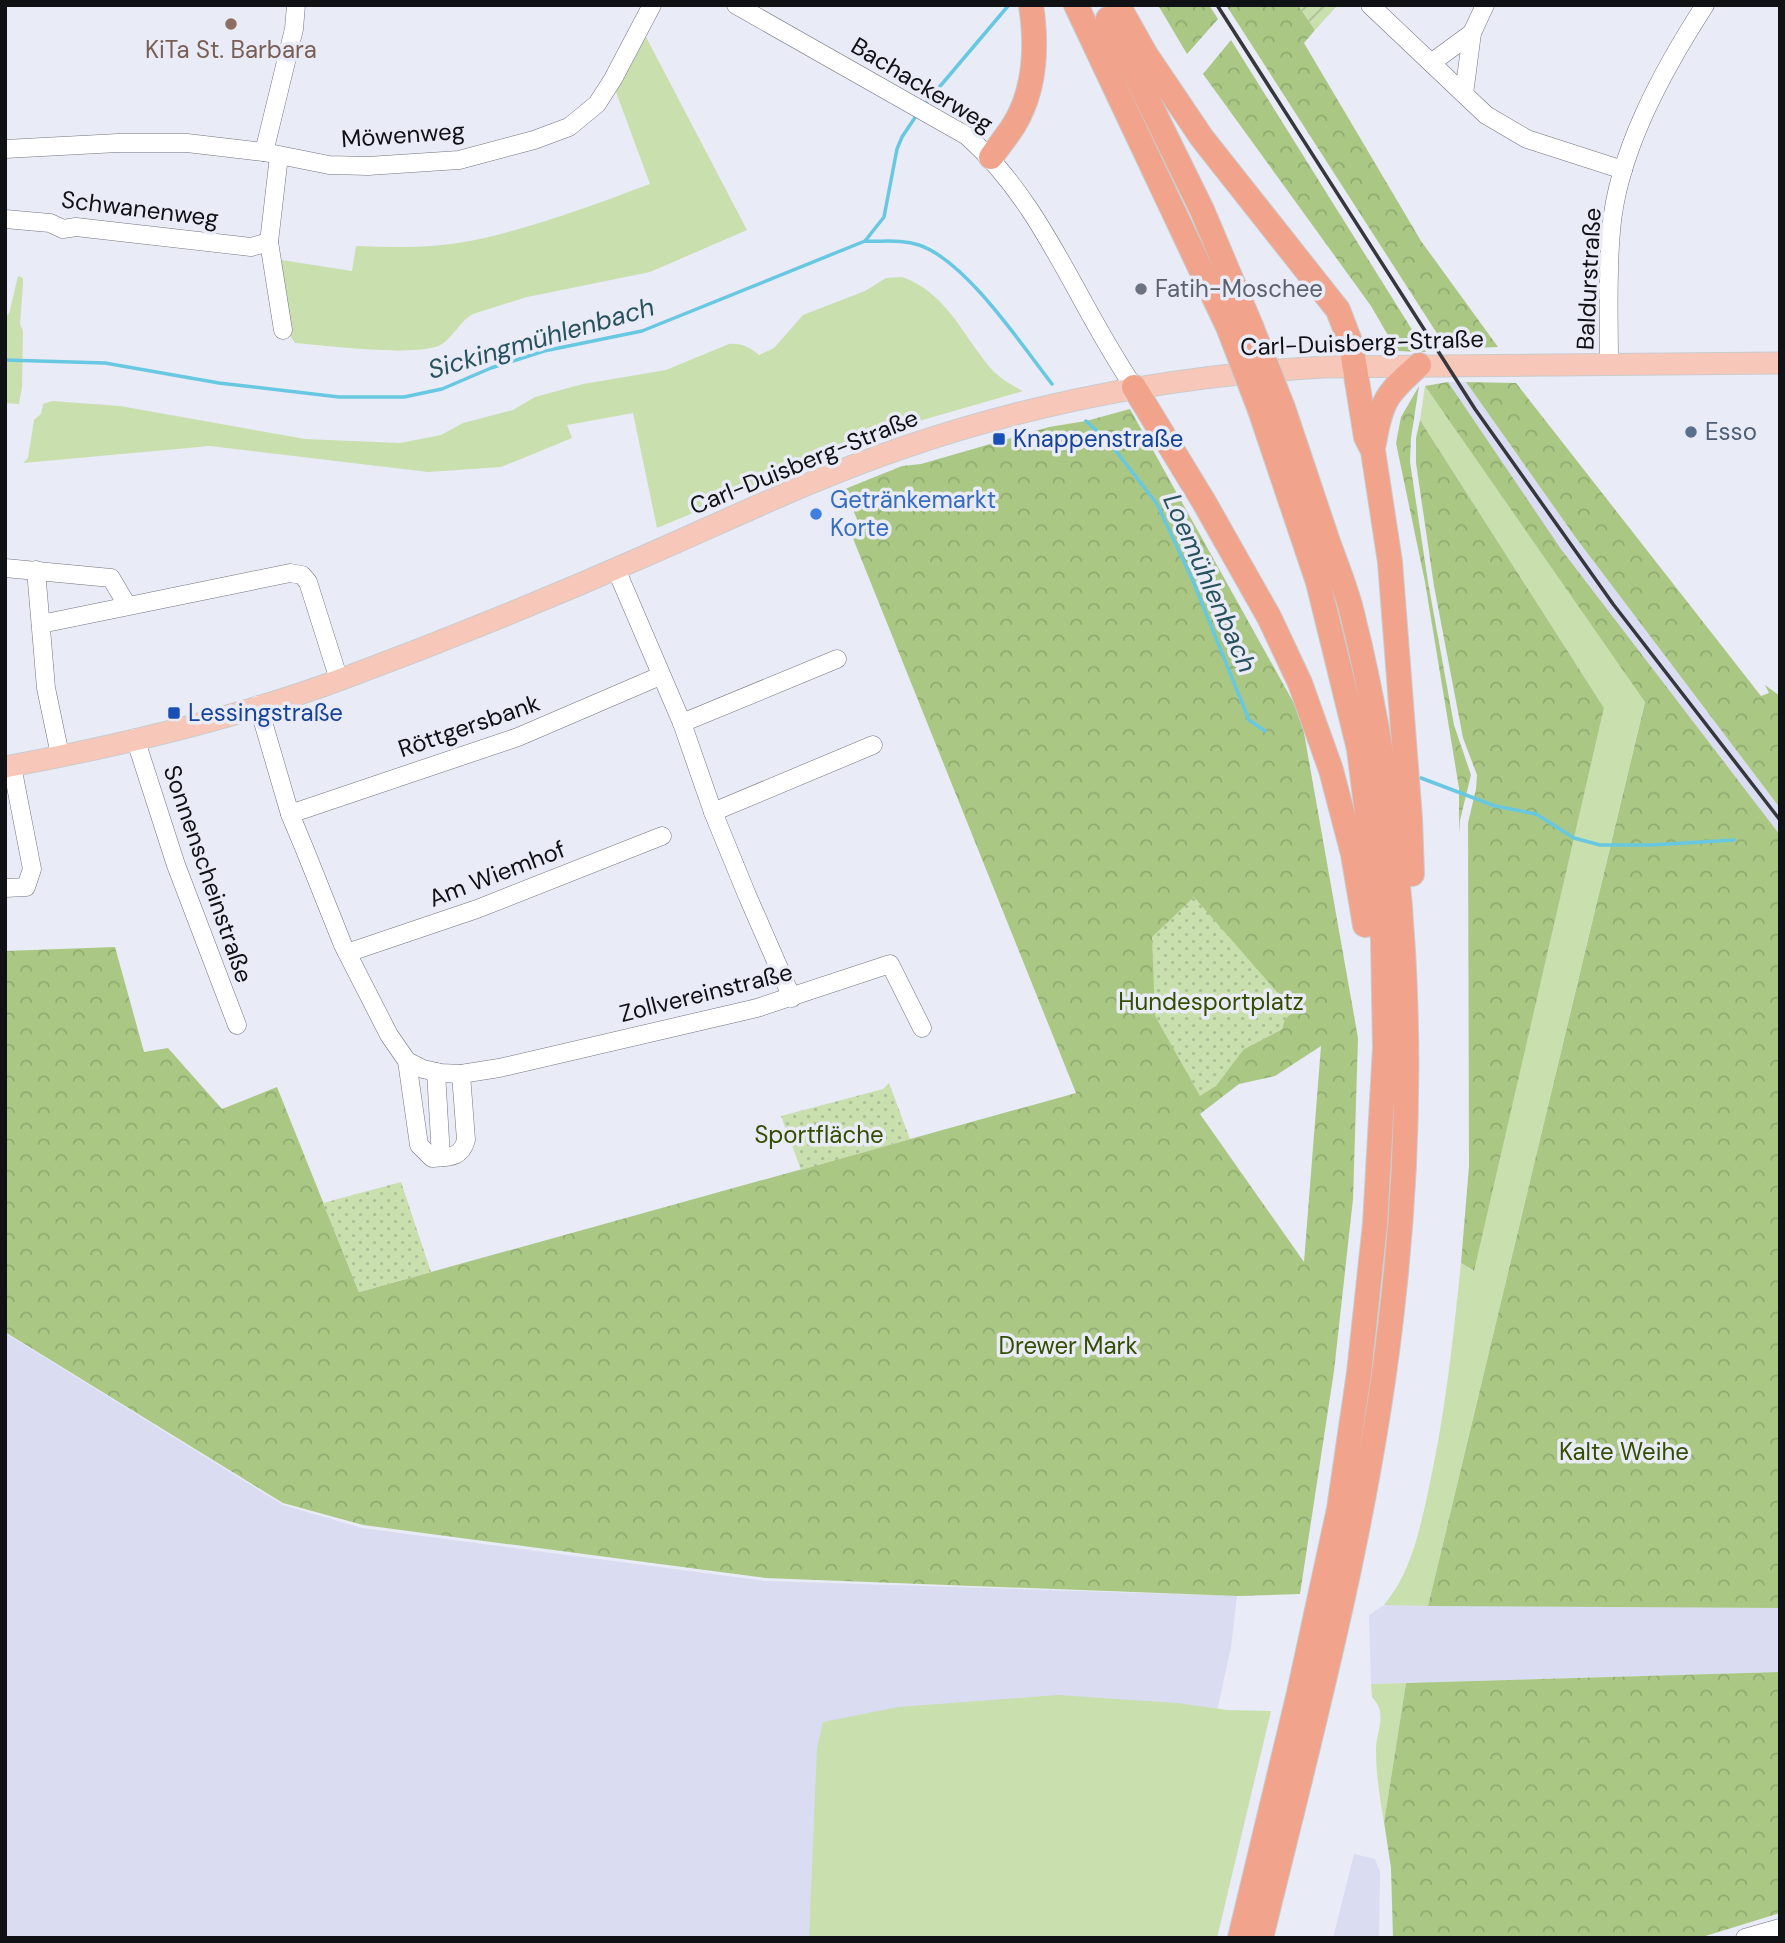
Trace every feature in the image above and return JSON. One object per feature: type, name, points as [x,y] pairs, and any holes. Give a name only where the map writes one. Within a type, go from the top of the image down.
[{"type":"highway","points":[[991,157],[1015,124],[1027,95],[1034,53],[1031,5]]},
{"type":"highway","points":[[1076,5],[1240,328]]},
{"type":"highway","points":[[1102,5],[1202,210],[1240,328],[1350,606],[1373,712],[1391,820],[1403,929],[1407,1037],[1402,1195],[1393,1301],[1380,1393],[1329,1605],[1261,1938]]},
{"type":"highway","points":[[1118,5],[1146,55],[1202,138],[1338,310],[1348,333],[1366,437],[1373,451],[1390,562],[1410,819],[1417,1009],[1415,1148],[1402,1195]]},
{"type":"highway","points":[[1373,451],[1384,401],[1419,365]]},
{"type":"highway","points":[[1133,387],[1204,502],[1269,617],[1300,683],[1331,770],[1353,854],[1365,920],[1373,1020],[1385,1048]]},
{"type":"highway","points":[[1271,409],[1318,582],[1359,749],[1383,940],[1385,1048],[1375,1224],[1329,1605]]},
{"type":"highway","points":[[1240,1938],[1310,1693]]},
{"type":"main road","name":"Carl-Duisberg-Straße","points":[[8,767],[135,738],[340,680],[615,569],[824,477],[902,448],[1004,416],[1064,401],[1133,387],[1256,370],[1355,365],[1780,363]]},
{"type":"street","points":[[283,330],[269,242],[274,183],[272,154],[296,5]]},
{"type":"street","name":"Möwenweg","points":[[5,149],[118,143],[187,143],[272,154],[329,165],[368,166],[459,160],[534,140],[569,127],[597,104],[652,5]]},
{"type":"street","name":"Bachackerweg","points":[[736,5],[967,135],[991,157],[1026,202],[1133,387]]},
{"type":"street","points":[[1370,5],[1486,115],[1527,139],[1623,170]]},
{"type":"street","points":[[1464,94],[1472,33],[1485,5]]},
{"type":"street","name":"Baldurstraße","points":[[1609,365],[1611,229],[1623,170],[1651,100],[1705,5]]},
{"type":"street","points":[[1431,63],[1472,33]]},
{"type":"street","name":"Schwanenweg","points":[[5,219],[50,223],[63,229],[76,227],[251,247],[269,242]]},
{"type":"street","points":[[5,568],[111,578],[127,605]]},
{"type":"street","points":[[615,569],[682,723],[713,812],[792,998]]},
{"type":"street","points":[[36,570],[46,688],[60,755]]},
{"type":"street","points":[[41,624],[290,573],[302,575],[308,582],[340,680]]},
{"type":"street","points":[[682,723],[837,659]]},
{"type":"street","name":"Röttgersbank","points":[[290,814],[518,737],[660,676]]},
{"type":"street","points":[[258,705],[290,814],[347,953],[389,1035],[407,1061],[419,1145],[432,1158],[458,1154],[464,1148],[466,1140],[461,1074]]},
{"type":"street","name":"Sonnenscheinstraße","points":[[135,738],[176,865],[237,1025]]},
{"type":"street","points":[[713,812],[873,745]]},
{"type":"street","points":[[5,888],[26,887],[32,869],[8,767]]},
{"type":"street","name":"Am Wiemhof","points":[[347,953],[477,909],[662,836]]},
{"type":"street","name":"Zollvereinstraße","points":[[407,1061],[436,1072],[461,1074],[510,1066],[747,1011],[890,964],[922,1028]]},
{"type":"street","points":[[436,1072],[441,1157]]},
{"type":"street","points":[[1745,1938],[1780,1928]]},
{"type":"shaded area","points":[[1448,382],[1466,382],[1576,538],[1780,808],[1780,835],[1561,549]]},
{"type":"shaded area","points":[[5,1333],[283,1505],[362,1528],[766,1581],[1237,1596],[1231,1647],[1168,1938],[5,1938]]},
{"type":"shaded area","points":[[1384,1605],[1780,1608],[1780,1672],[1371,1684],[1369,1615]]},
{"type":"shaded area","points":[[1354,1854],[1375,1859],[1380,1872],[1379,1938],[1333,1938]]},
{"type":"green space","points":[[1158,5],[1209,5],[1218,19],[1187,54]]},
{"type":"green space","points":[[1226,5],[1298,5],[1315,30],[1304,43],[1421,241],[1498,347],[1447,349]]},
{"type":"green space","points":[[1298,5],[1338,5],[1315,30]]},
{"type":"green space","points":[[646,37],[747,230],[650,272],[527,297],[473,314],[446,341],[431,348],[394,350],[295,343],[287,331],[275,259],[352,271],[356,246],[418,247],[480,239],[545,221],[650,184],[616,92]]},
{"type":"green space","points":[[1231,40],[1426,352],[1397,351],[1371,306],[1203,74]]},
{"type":"green space","points":[[18,276],[23,278],[20,324],[23,331],[22,387],[19,404],[5,403],[5,316],[9,314]]},
{"type":"green space","points":[[902,277],[930,292],[951,314],[992,369],[1023,391],[926,419],[867,440],[657,528],[633,413],[567,425],[572,438],[501,467],[428,472],[210,446],[23,463],[28,458],[34,420],[41,414],[43,404],[52,401],[120,406],[305,439],[400,443],[441,435],[463,423],[513,410],[535,397],[583,384],[666,370],[729,344],[745,346],[759,355],[774,348],[803,315],[865,291],[886,278]]},
{"type":"green space","name":"Kalte Weihe","points":[[1448,382],[1561,549],[1780,835],[1780,1608],[1428,1606],[1645,702],[1425,386]]},
{"type":"green space","points":[[1466,382],[1516,383],[1761,696],[1769,693],[1765,685],[1780,696],[1780,808],[1576,538]]},
{"type":"green space","points":[[1419,386],[1410,462],[1454,725],[1471,775],[1459,834],[1459,788],[1425,582],[1396,443],[1401,417]]},
{"type":"green space","points":[[1425,386],[1645,701],[1428,1606],[1384,1605],[1407,1566],[1421,1522],[1444,1406],[1461,1263],[1473,1271],[1604,708],[1420,420]]},
{"type":"green space","name":"Drewer Mark","points":[[1130,409],[1301,716],[1358,1038],[1353,1199],[1334,1371],[1300,1594],[1237,1596],[765,1578],[363,1525],[283,1503],[5,1332],[5,951],[115,947],[144,1052],[168,1048],[222,1109],[277,1087],[359,1292],[1076,1093],[848,526],[858,522],[845,489],[902,466],[921,464],[1049,427],[1086,421]],"holes":[[[1277,992],[1297,1009],[1284,1019],[1282,1029],[1244,1049]],[[1321,1046],[1304,1262],[1200,1114],[1239,1084],[1275,1076]]]},
{"type":"green space","points":[[1420,420],[1604,708],[1474,1271],[1461,1263],[1469,1166],[1468,823],[1477,775],[1463,738],[1434,586],[1416,463],[1416,438]]},
{"type":"green space","name":"Hundesportplatz","points":[[1194,897],[1277,992],[1297,1009],[1285,1019],[1282,1029],[1244,1049],[1216,1086],[1200,1096],[1155,1016],[1152,937]]},
{"type":"green space","name":"Sportfläche","points":[[889,1083],[910,1139],[801,1170],[781,1116],[883,1089]]},
{"type":"green space","points":[[401,1182],[431,1272],[359,1292],[323,1203]]},
{"type":"green space","points":[[1780,1672],[1780,1913],[1699,1938],[1393,1938],[1391,1868],[1384,1822],[1406,1683]]},
{"type":"green space","points":[[1406,1683],[1384,1822],[1376,1759],[1380,1712],[1372,1697],[1371,1684]]},
{"type":"green space","points":[[1058,1695],[1177,1703],[1227,1710],[1271,1711],[1217,1938],[809,1938],[817,1748],[823,1722],[898,1707]]},
{"type":"waterway","points":[[925,104],[1008,6]]},
{"type":"waterway","points":[[865,241],[884,217],[897,149],[918,113]]},
{"type":"waterway","name":"Sickingmühlenbach","points":[[5,360],[105,363],[219,383],[339,397],[404,397],[442,389],[491,368],[544,351],[642,331],[865,241],[892,241],[919,245],[937,254],[955,268],[992,306],[1052,384]]},
{"type":"waterway","name":"Loemühlenbach","points":[[1086,421],[1109,442],[1157,504],[1193,581],[1249,720],[1265,731]]},
{"type":"waterway","name":"Loemühlenbach","points":[[1421,778],[1495,806],[1536,814],[1574,838],[1600,845],[1734,840]]},
{"type":"railway","points":[[1217,5],[1475,409],[1613,604],[1780,820]]},
{"type":"place","name":"KiTa St. Barbara","points":[[231,24]]},
{"type":"place","name":"Fatih-Moschee","points":[[1141,289]]},
{"type":"place","name":"Esso","points":[[1691,432]]},
{"type":"place","name":"Knappenstraße","points":[[999,439]]},
{"type":"place","name":"Getränkemarkt Korte","points":[[816,514]]},
{"type":"place","name":"Lessingstraße","points":[[174,713]]}]
